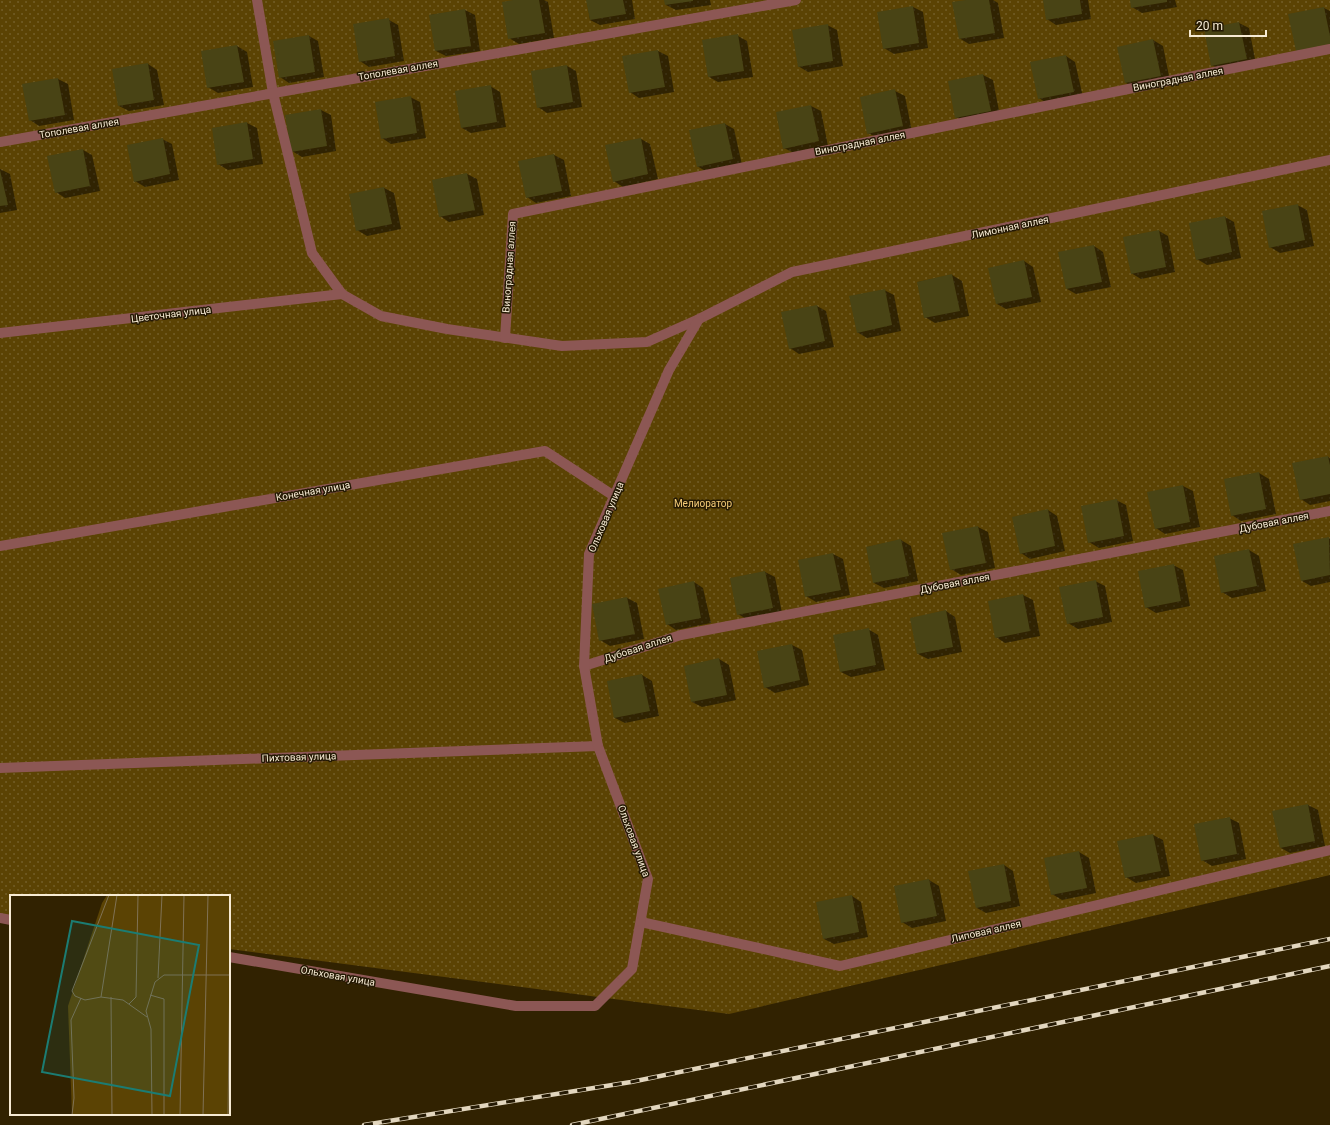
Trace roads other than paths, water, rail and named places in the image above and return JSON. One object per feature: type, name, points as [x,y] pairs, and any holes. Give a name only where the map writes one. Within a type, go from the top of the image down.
[{"type":"street","points":[[257,0],[273,93],[312,253],[342,294]]},
{"type":"street","name":"Тополевая аллея","points":[[0,142],[796,0]]},
{"type":"street","name":"Виноградная аллея","points":[[505,338],[513,214],[1135,87],[1330,49]]},
{"type":"street","name":"Лимонная аллея","points":[[342,294],[381,316],[447,329],[562,346],[647,342],[699,319],[792,272],[1330,160]]},
{"type":"street","name":"Цветочная улица","points":[[0,333],[342,294]]},
{"type":"street","name":"Ольховая улица","points":[[230,957],[516,1006],[595,1006],[632,969],[648,879],[598,746],[584,666],[589,554],[669,370],[699,319]]},
{"type":"street","name":"Конечная улица","points":[[0,546],[545,451],[614,496]]},
{"type":"street","name":"Дубовая аллея","points":[[584,666],[681,635],[1330,511]]},
{"type":"street","name":"Пихтовая улица","points":[[0,768],[598,746]]},
{"type":"street","name":"Липовая аллея","points":[[641,922],[840,966],[1330,850]]},
{"type":"street","points":[[0,918],[10,920]]},
{"type":"railway","points":[[364,1125],[631,1082],[1330,939]]},
{"type":"railway","points":[[572,1125],[1330,966]]},
{"type":"park label","name":"Мелиоратор","points":[[703,503]]}]
